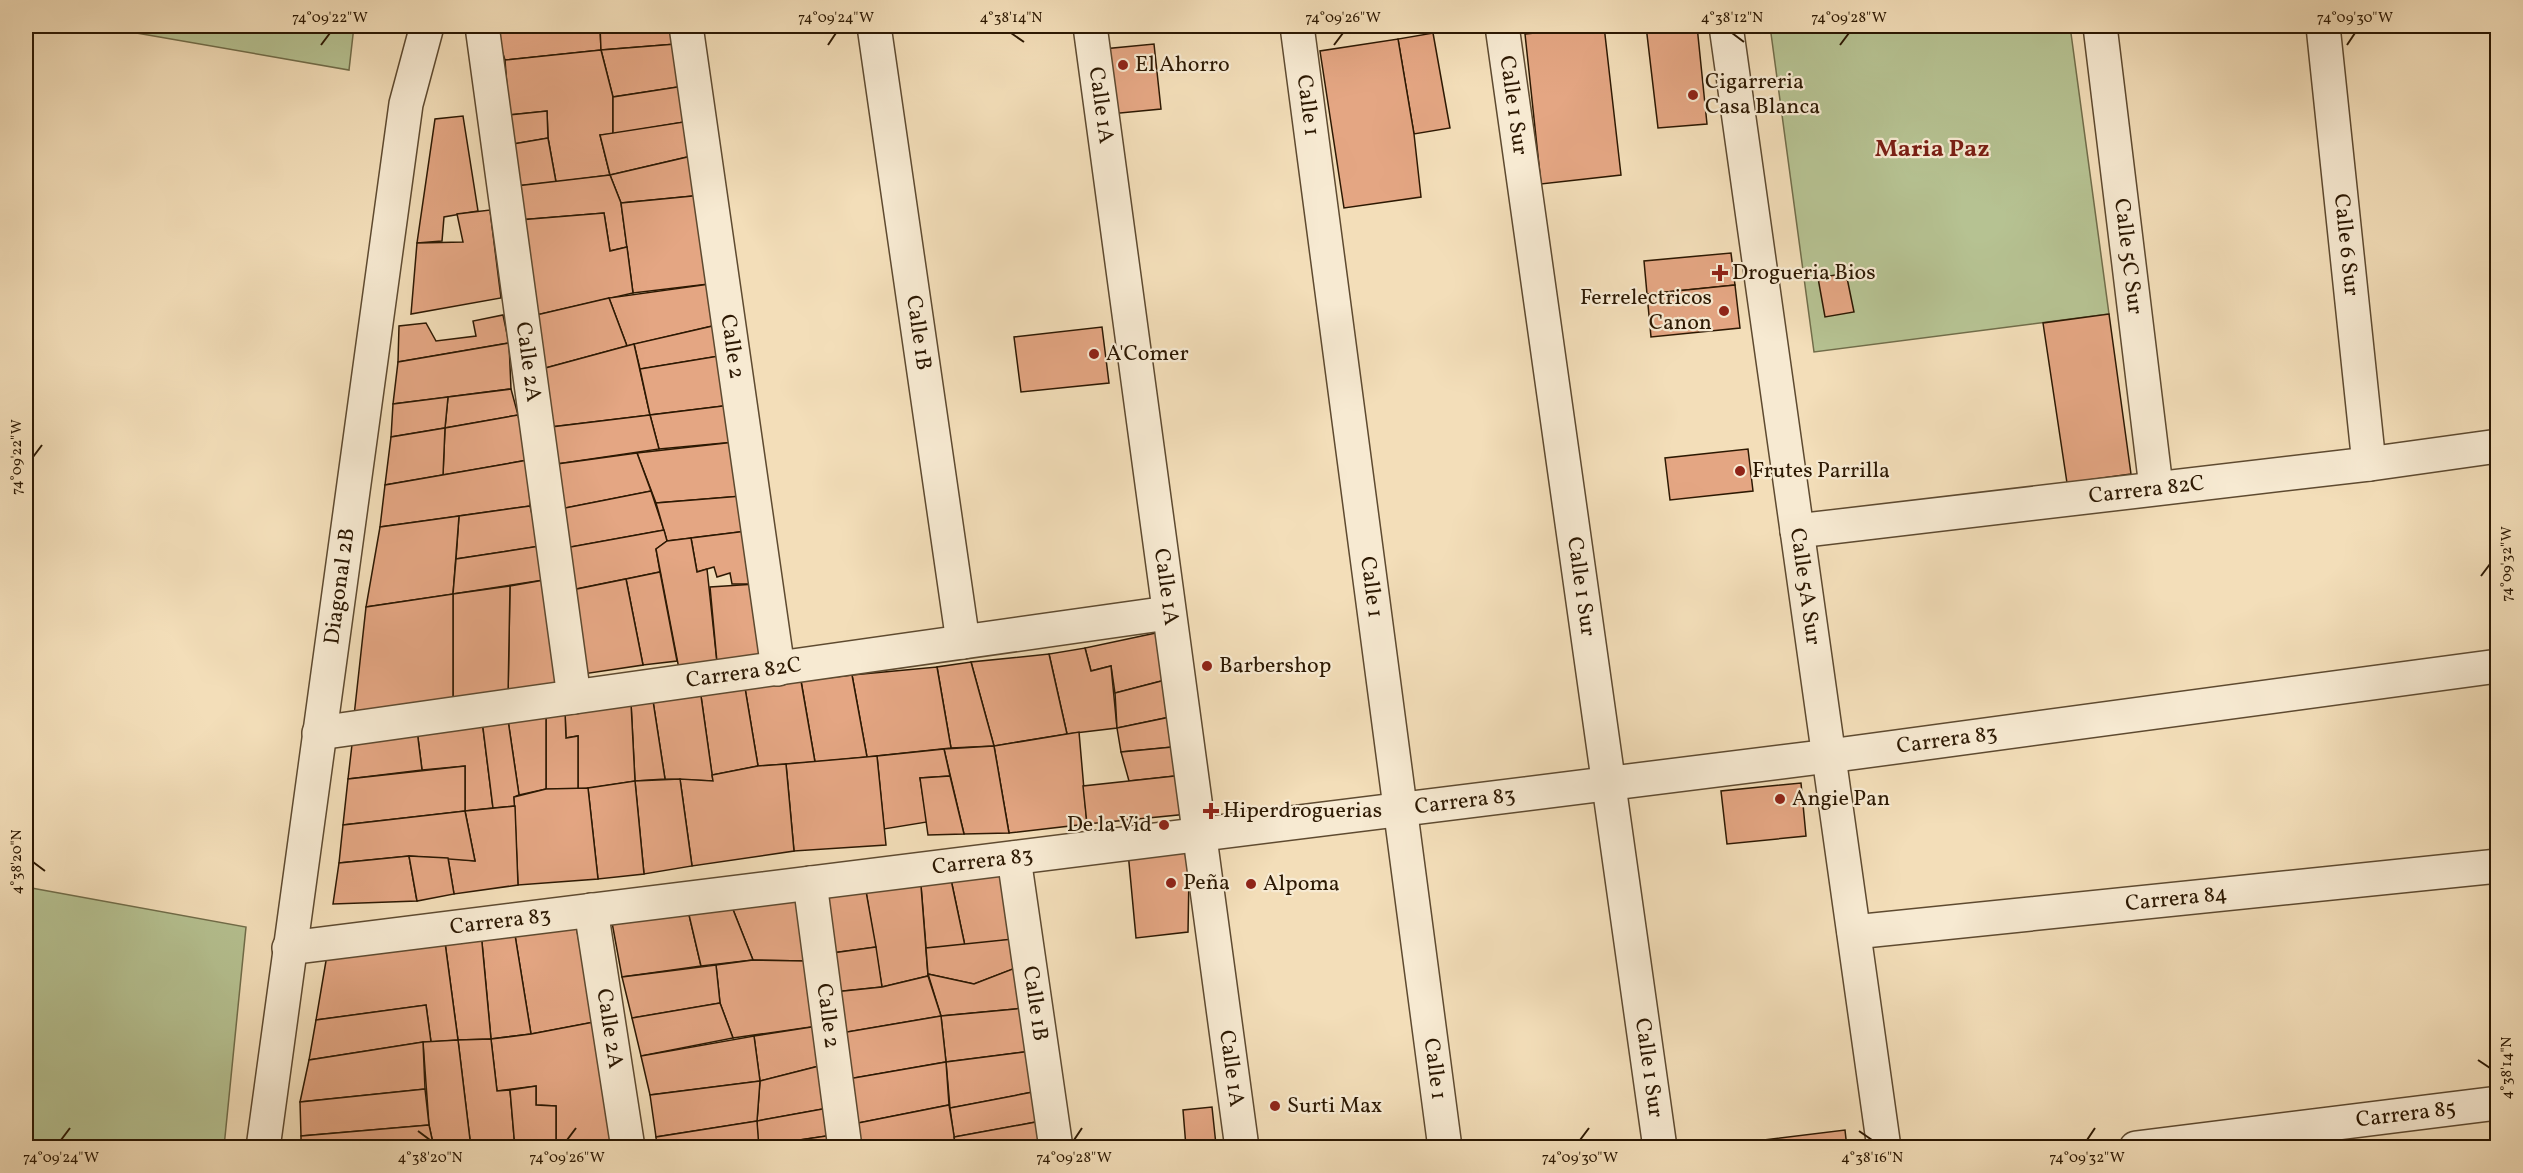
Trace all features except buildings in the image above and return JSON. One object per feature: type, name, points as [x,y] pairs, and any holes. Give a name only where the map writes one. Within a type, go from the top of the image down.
[{"type":"street","name":"Diagonal 2B","points":[[263,1148],[406,104],[427,26]]},
{"type":"street","name":"Calle 2A","points":[[482,26],[574,697]]},
{"type":"street","name":"Calle 2","points":[[686,26],[778,669]]},
{"type":"street","name":"Calle 1B","points":[[874,26],[963,642]]},
{"type":"street","name":"Calle 1A","points":[[1090,26],[1242,1148]]},
{"type":"street","name":"Calle 1","points":[[1297,26],[1445,1148]]},
{"type":"street","name":"Calle 1 Sur","points":[[1502,26],[1660,1148]]},
{"type":"street","name":"Calle 5A Sur","points":[[1726,26],[1884,1148]]},
{"type":"street","name":"Calle 5C Sur","points":[[2100,26],[2156,488]]},
{"type":"street","name":"Calle 6 Sur","points":[[2323,26],[2369,464]]},
{"type":"street","name":"Carrera 82C","points":[[1797,531],[2369,464],[2498,446]]},
{"type":"street","name":"Carrera 82C","points":[[319,733],[1168,613]]},
{"type":"street","name":"Carrera 83","points":[[289,948],[1829,756],[2498,666]]},
{"type":"street","name":"Calle 1B","points":[[1014,858],[1056,1148]]},
{"type":"street","name":"Carrera 84","points":[[1854,932],[2498,866]]},
{"type":"street","name":"Calle 2","points":[[810,883],[845,1148]]},
{"type":"street","name":"Calle 2A","points":[[591,910],[628,1148]]},
{"type":"street","name":"Carrera 85","points":[[2136,1148],[2498,1103]]},
{"type":"green space","points":[[96,26],[354,26],[349,70]]},
{"type":"green space","points":[[1770,26],[2070,26],[2109,314],[1814,352]]},
{"type":"green space","points":[[26,887],[246,927],[224,1147],[26,1147]]},
{"type":"place","name":"El Ahorro","points":[[1123,65]]},
{"type":"place","name":"Cigarreria Casa Blanca","points":[[1693,95]]},
{"type":"place","name":"Drogueria Bios","points":[[1720,273]]},
{"type":"place","name":"Ferrelectricos Canon","points":[[1724,311]]},
{"type":"place","name":"A'Comer","points":[[1094,354]]},
{"type":"place","name":"Frutes Parrilla","points":[[1740,471]]},
{"type":"place","name":"Barbershop","points":[[1207,666]]},
{"type":"place","name":"Angie Pan","points":[[1780,799]]},
{"type":"place","name":"Hiperdroguerias","points":[[1211,811]]},
{"type":"place","name":"De la Vid","points":[[1164,825]]},
{"type":"place","name":"Peña","points":[[1171,883]]},
{"type":"place","name":"Alpoma","points":[[1251,884]]},
{"type":"place","name":"Surti Max","points":[[1275,1106]]},
{"type":"district","name":"Maria Paz","points":[[1932,150]]}]
